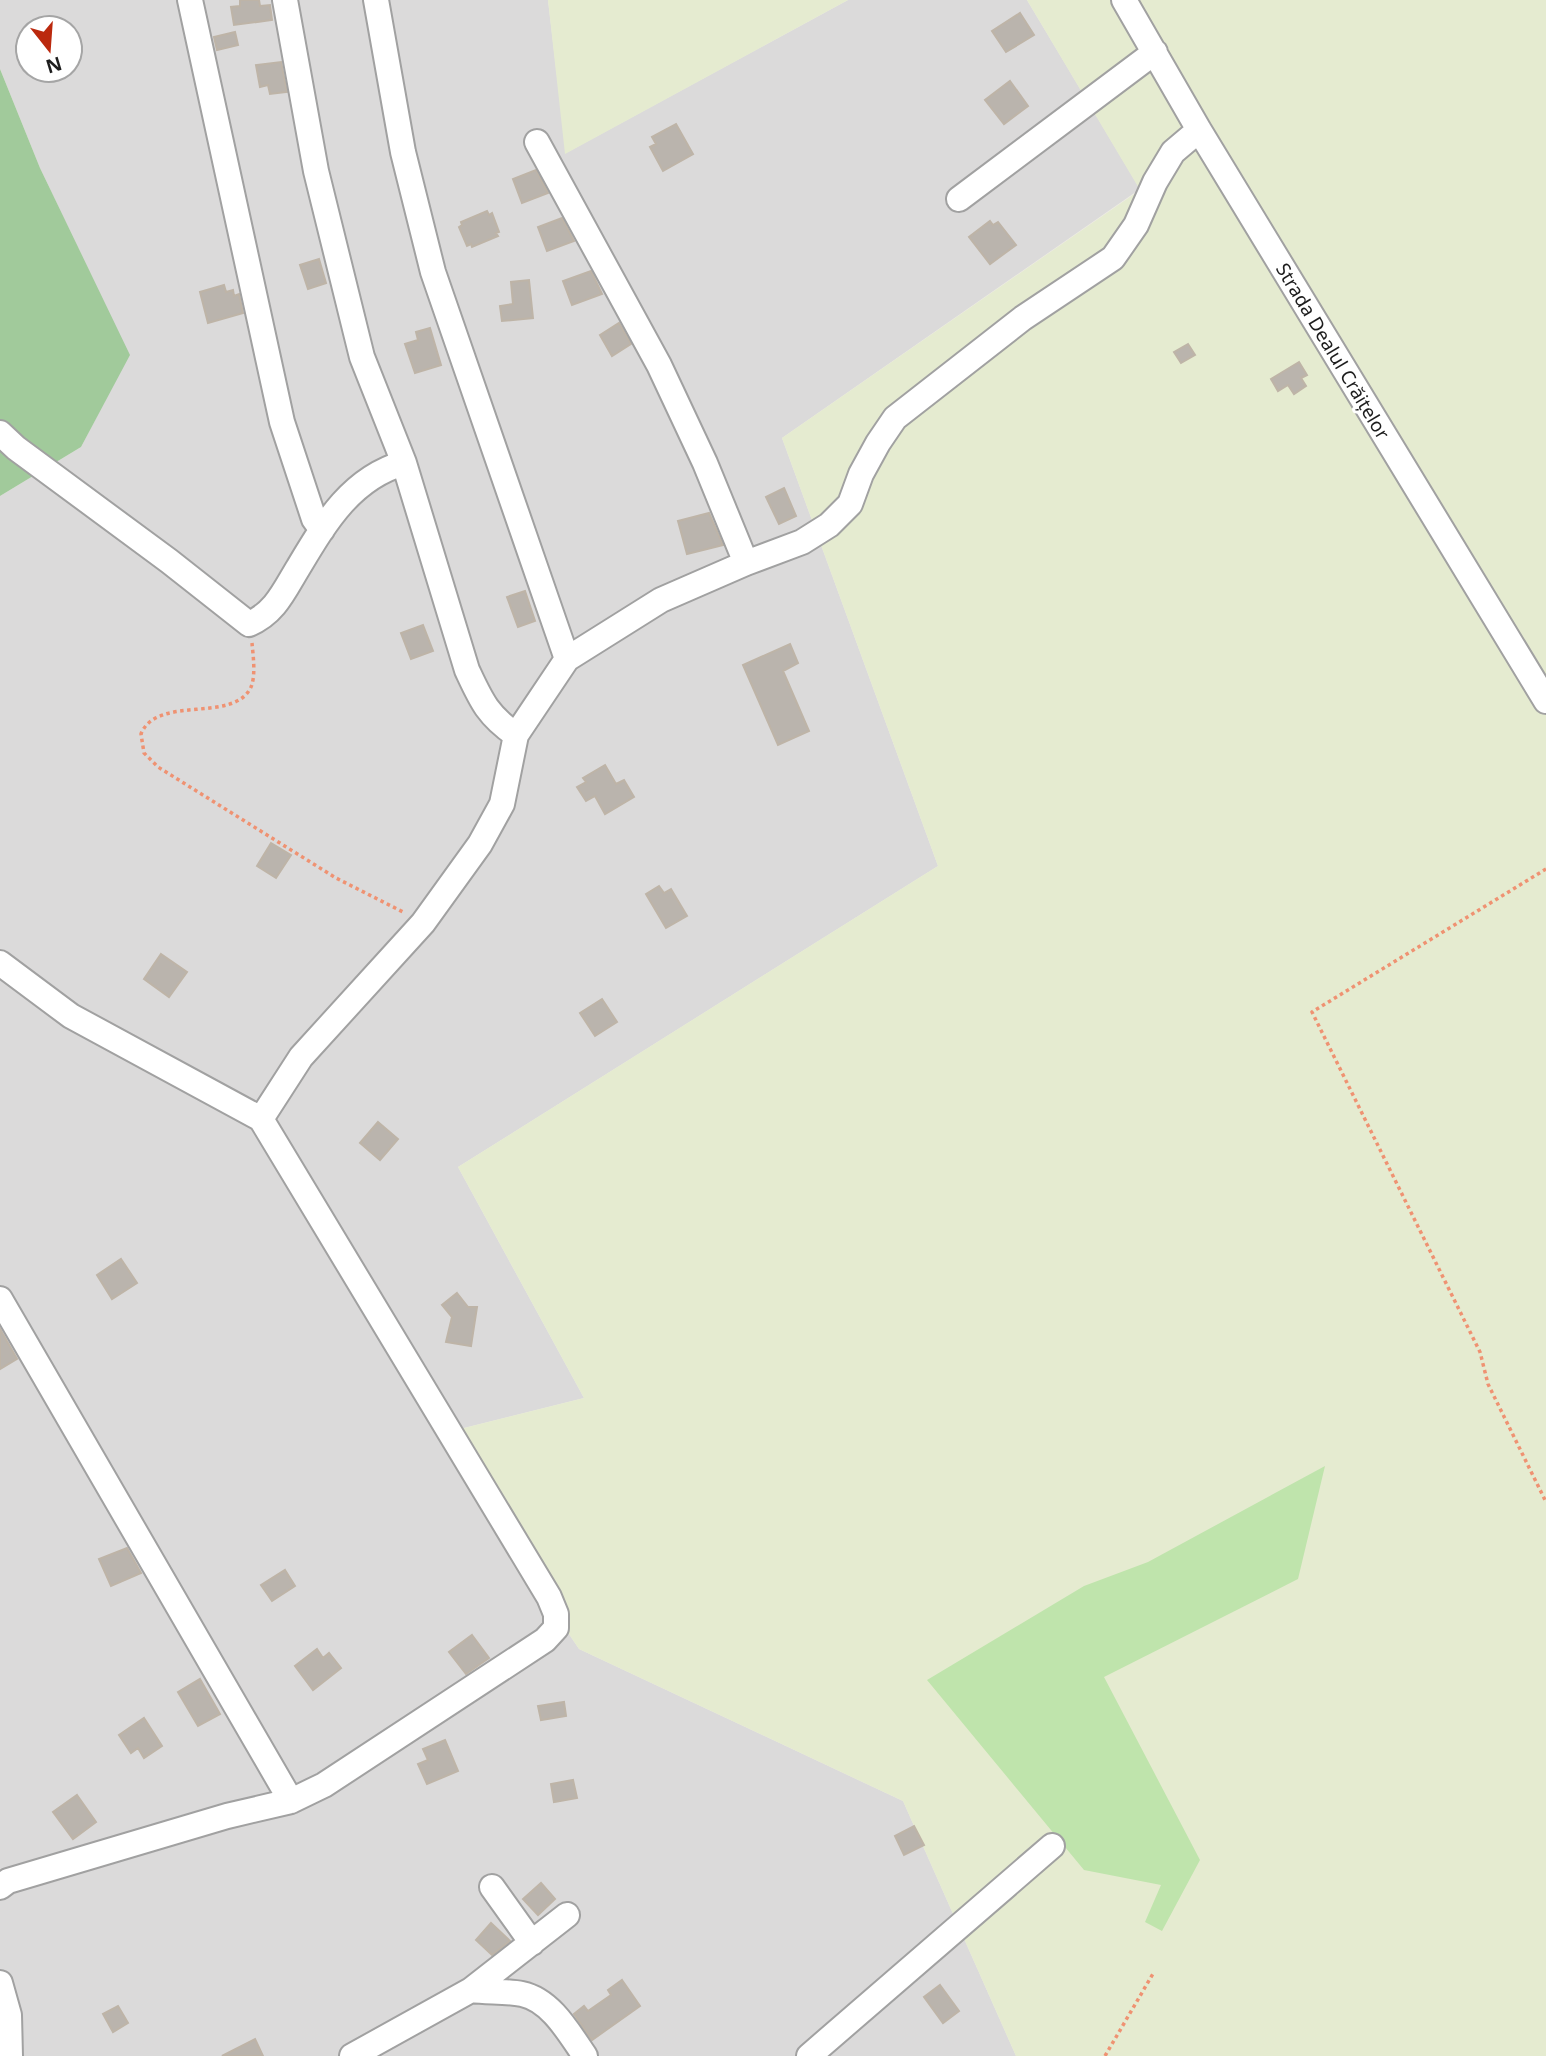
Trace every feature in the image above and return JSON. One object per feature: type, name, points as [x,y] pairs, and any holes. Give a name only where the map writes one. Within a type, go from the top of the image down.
[{"type":"street","points":[[190,0],[282,422],[314,519],[322,530]]},
{"type":"street","points":[[285,0],[316,171],[362,357],[404,463],[467,670],[480,698],[496,722],[516,735]]},
{"type":"street","points":[[376,0],[403,152],[433,272],[567,659]]},
{"type":"street","name":"Strada Dealul Crăițelor","points":[[1124,0],[1199,130],[1546,701]]},
{"type":"street","points":[[959,199],[1155,52]]},
{"type":"street","points":[[261,1118],[301,1057],[423,923],[493,825],[502,804],[516,735],[567,659],[661,600],[802,542],[829,525],[850,504],[861,474],[895,418],[1023,318],[1113,258],[1136,225],[1155,181],[1173,152],[1199,130]]},
{"type":"street","points":[[537,142],[659,365],[705,463],[747,563]]},
{"type":"street","points":[[0,433],[16,448],[249,624],[262,618],[279,602],[322,530],[351,494],[372,475],[404,463]]},
{"type":"street","points":[[0,963],[71,1016],[261,1118],[549,1597],[556,1614],[556,1628],[545,1640],[324,1785],[291,1801],[3,1876]]},
{"type":"street","points":[[0,1299],[291,1801]]},
{"type":"street","points":[[809,2056],[1052,1846]]},
{"type":"street","points":[[492,1887],[532,1943]]},
{"type":"street","points":[[352,2056],[471,1990],[567,1916]]},
{"type":"street","points":[[0,1983],[9,2015],[10,2056]]},
{"type":"street","points":[[471,1990],[524,1994],[541,2001],[562,2023],[584,2056]]},
{"type":"path","points":[[249,624],[253,654],[251,688],[239,699],[218,708],[173,712],[150,721],[141,734],[144,753],[158,767],[336,878],[423,923]]},
{"type":"path","points":[[1546,869],[1312,1012],[1480,1352],[1489,1384],[1546,1502]]},
{"type":"path","points":[[1105,2056],[1154,1972]]},
{"type":"shaded area","points":[[0,0],[548,0],[566,153],[848,0],[1027,0],[1140,189],[782,438],[938,866],[458,1167],[584,1398],[436,1435],[579,1649],[903,1801],[1016,2056],[0,2056],[0,496],[81,447],[129,355],[40,168],[0,69]]},
{"type":"green space","points":[[548,0],[848,0],[565,154]]},
{"type":"green space","points":[[1027,0],[1546,0],[1546,2056],[1016,2056],[903,1801],[579,1649],[436,1435],[584,1398],[458,1167],[938,866],[782,438],[1140,190]]},
{"type":"green space","points":[[0,69],[40,168],[130,355],[81,447],[0,496]]},
{"type":"green space","points":[[1325,1466],[1298,1579],[1104,1677],[1200,1860],[1162,1931],[1145,1922],[1161,1885],[1084,1870],[927,1680],[1084,1586],[1148,1562]]},
{"type":"building","points":[[240,0],[259,0],[260,6],[270,5],[272,20],[234,25],[231,7],[240,6]]},
{"type":"building","points":[[1020,13],[1034,35],[1006,52],[992,31]]},
{"type":"building","points":[[235,32],[238,45],[217,50],[214,37]]},
{"type":"building","points":[[281,62],[287,92],[270,94],[268,85],[260,87],[256,65]]},
{"type":"building","points":[[1010,81],[1028,106],[1004,124],[985,100]]},
{"type":"building","points":[[676,124],[693,154],[663,171],[650,147],[656,144],[652,137]]},
{"type":"building","points":[[536,170],[548,193],[522,203],[513,179]]},
{"type":"building","points":[[487,211],[489,215],[492,213],[498,236],[472,247],[471,244],[467,246],[459,227],[461,222]]},
{"type":"building","points":[[562,218],[574,241],[547,251],[538,227]]},
{"type":"building","points":[[990,221],[993,225],[998,222],[1016,245],[990,264],[969,237]]},
{"type":"building","points":[[319,259],[326,283],[308,289],[300,265]]},
{"type":"building","points":[[591,271],[602,294],[572,305],[563,281]]},
{"type":"building","points":[[529,280],[533,318],[502,321],[500,306],[513,304],[511,282]]},
{"type":"building","points":[[224,285],[226,292],[233,290],[234,296],[239,294],[243,313],[208,323],[200,292]]},
{"type":"building","points":[[619,323],[631,344],[612,356],[600,335]]},
{"type":"building","points":[[430,328],[441,365],[415,373],[405,344],[418,340],[416,332]]},
{"type":"building","points":[[1188,344],[1195,355],[1181,363],[1174,352]]},
{"type":"building","points":[[1299,362],[1307,375],[1301,378],[1306,386],[1294,394],[1288,385],[1278,391],[1271,379]]},
{"type":"building","points":[[784,488],[796,516],[779,524],[766,497]]},
{"type":"building","points":[[709,513],[723,545],[687,554],[678,521]]},
{"type":"building","points":[[525,591],[535,621],[518,627],[507,597]]},
{"type":"building","points":[[423,625],[433,651],[411,659],[401,633]]},
{"type":"building","points":[[790,644],[798,663],[783,671],[809,731],[778,745],[743,665]]},
{"type":"building","points":[[605,765],[616,784],[624,780],[634,797],[605,814],[595,796],[586,801],[577,787],[586,782],[583,778]]},
{"type":"building","points":[[271,843],[291,855],[276,878],[257,866]]},
{"type":"building","points":[[659,886],[664,893],[671,889],[687,916],[666,928],[646,894]]},
{"type":"building","points":[[161,954],[187,972],[169,997],[144,979]]},
{"type":"building","points":[[602,999],[617,1022],[595,1036],[580,1013]]},
{"type":"building","points":[[378,1122],[398,1139],[380,1160],[360,1143]]},
{"type":"building","points":[[121,1259],[137,1283],[112,1299],[97,1275]]},
{"type":"building","points":[[457,1293],[468,1307],[477,1307],[471,1346],[446,1342],[452,1317],[442,1305]]},
{"type":"building","points":[[0,1329],[17,1359],[0,1369]]},
{"type":"building","points":[[127,1548],[141,1573],[111,1586],[99,1559]]},
{"type":"building","points":[[285,1570],[295,1586],[272,1601],[261,1585]]},
{"type":"building","points":[[472,1635],[489,1658],[466,1674],[449,1652]]},
{"type":"building","points":[[317,1649],[323,1658],[329,1653],[341,1668],[313,1690],[295,1666]]},
{"type":"building","points":[[200,1679],[220,1714],[198,1726],[178,1692]]},
{"type":"building","points":[[564,1702],[566,1716],[541,1720],[538,1706]]},
{"type":"building","points":[[144,1718],[162,1746],[144,1758],[138,1748],[131,1753],[119,1735]]},
{"type":"building","points":[[445,1740],[458,1771],[427,1784],[418,1764],[428,1760],[423,1749]]},
{"type":"building","points":[[573,1780],[577,1798],[554,1802],[551,1784]]},
{"type":"building","points":[[77,1795],[96,1822],[73,1839],[53,1812]]},
{"type":"building","points":[[914,1826],[924,1845],[904,1855],[895,1836]]},
{"type":"building","points":[[541,1883],[555,1899],[538,1915],[523,1899]]},
{"type":"building","points":[[491,1923],[510,1941],[492,1955],[476,1940]]},
{"type":"building","points":[[622,1980],[640,2006],[592,2040],[574,2014],[584,2006],[588,2011],[611,1995],[608,1990]]},
{"type":"building","points":[[940,1985],[959,2011],[943,2023],[924,1997]]},
{"type":"building","points":[[118,2006],[128,2023],[113,2032],[103,2014]]},
{"type":"building","points":[[255,2039],[263,2056],[222,2056]]}]
